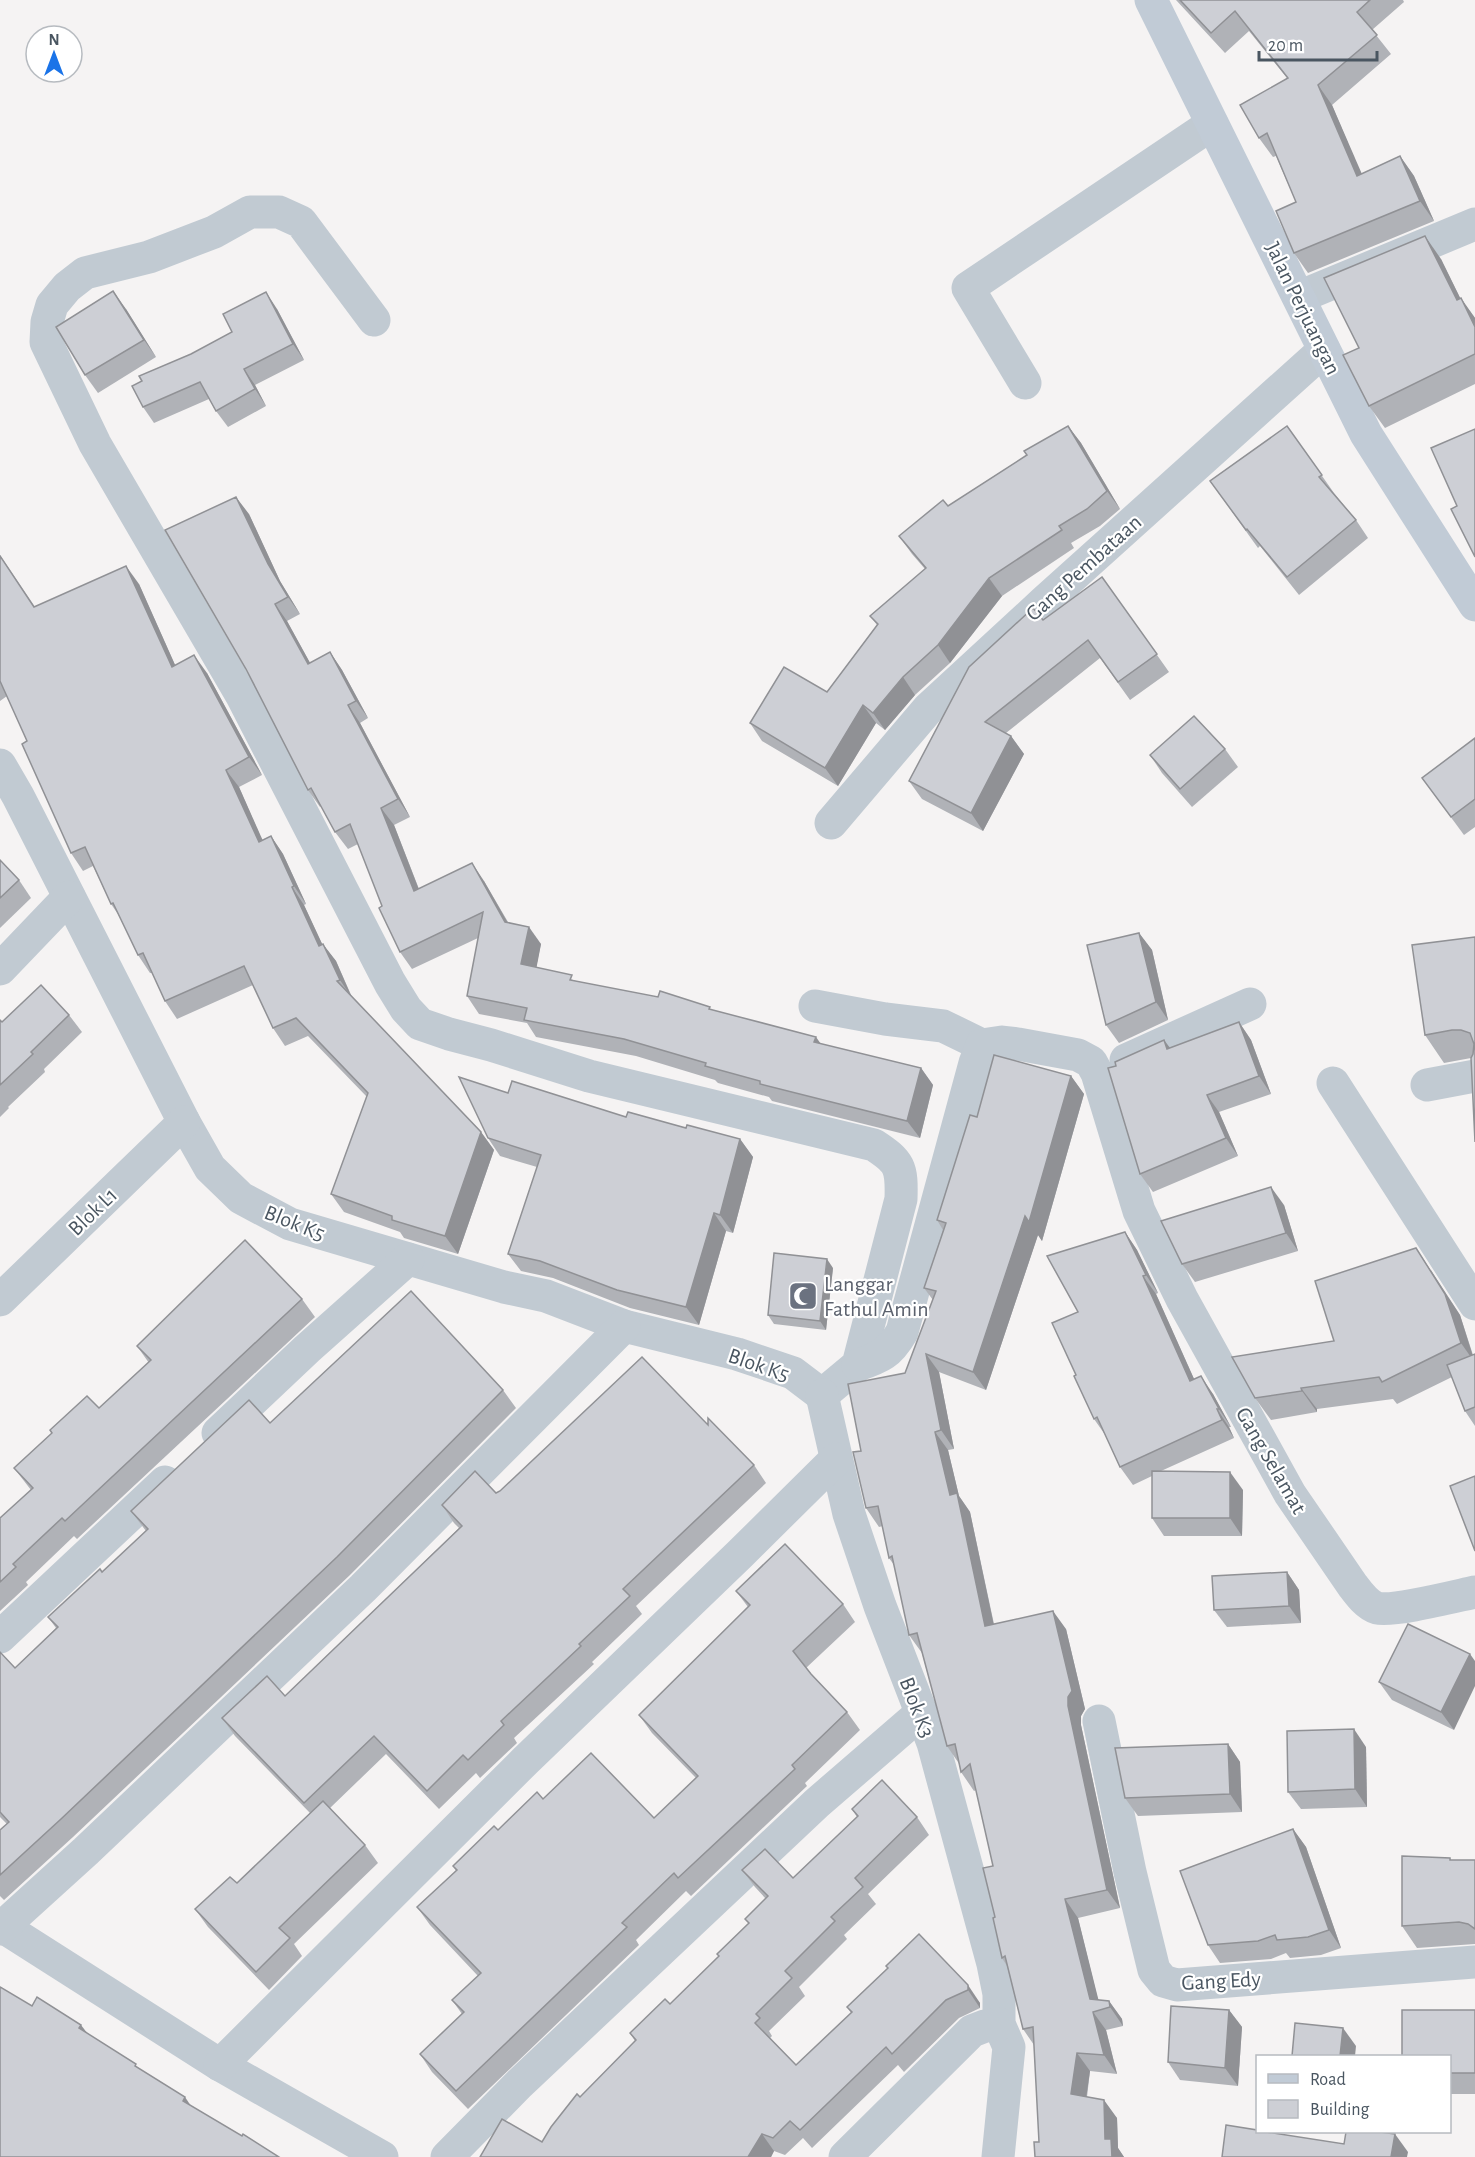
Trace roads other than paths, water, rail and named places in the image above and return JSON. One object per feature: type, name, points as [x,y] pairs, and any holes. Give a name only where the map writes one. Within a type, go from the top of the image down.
[{"type":"street","name":"Jalan Perjuangan","points":[[1151,0],[1366,434],[1475,605]]},
{"type":"street","points":[[1024,383],[968,288],[1212,124]]},
{"type":"street","points":[[374,320],[301,222],[279,212],[250,212],[214,232],[149,257],[85,273],[67,287],[52,305],[47,322],[46,342],[95,444],[242,696],[390,983],[406,1009],[420,1024],[589,1076],[874,1145],[893,1158],[902,1176],[901,1199],[858,1365]]},
{"type":"street","points":[[1299,297],[1475,224]]},
{"type":"street","name":"Gang Pembataan","points":[[831,823],[928,709],[1324,350]]},
{"type":"street","name":"Blok K5","points":[[0,765],[184,1122],[210,1168],[241,1198],[290,1224],[504,1287],[546,1296],[624,1326],[748,1358],[793,1373],[822,1395]]},
{"type":"street","points":[[0,969],[69,897]]},
{"type":"street","points":[[815,1006],[885,1019],[943,1026],[982,1045],[1002,1042],[1078,1055],[1091,1062],[1097,1073],[1250,1004]]},
{"type":"street","points":[[822,1395],[858,1365],[884,1356],[902,1332],[972,1074],[982,1045]]},
{"type":"street","name":"Gang Selamat","points":[[1097,1073],[1139,1211],[1182,1299],[1290,1494],[1364,1599],[1377,1608],[1398,1607],[1475,1592]]},
{"type":"street","points":[[1427,1085],[1475,1076]]},
{"type":"street","points":[[1333,1083],[1475,1304]]},
{"type":"street","name":"Blok L1","points":[[0,1300],[184,1122]]},
{"type":"street","points":[[0,1637],[307,1348],[408,1259]]},
{"type":"street","points":[[382,2157],[220,2065],[1,1927],[86,1851],[363,1588],[624,1326]]},
{"type":"street","name":"Blok K3","points":[[822,1395],[833,1435],[836,1459],[849,1514],[880,1606],[933,1743],[993,1964],[999,1994],[999,2024],[1009,2047],[998,2157]]},
{"type":"street","points":[[220,2065],[525,1761],[741,1554],[836,1459]]},
{"type":"street","points":[[447,2157],[519,2084],[817,1803],[920,1714]]},
{"type":"street","name":"Gang Edy","points":[[1099,1721],[1130,1872],[1154,1970],[1163,1981],[1177,1985],[1475,1962]]},
{"type":"street","points":[[845,2157],[972,2031],[985,2025],[999,2024]]},
{"type":"place","name":"Langgar Fathul Amin","points":[[803,1296]]}]
